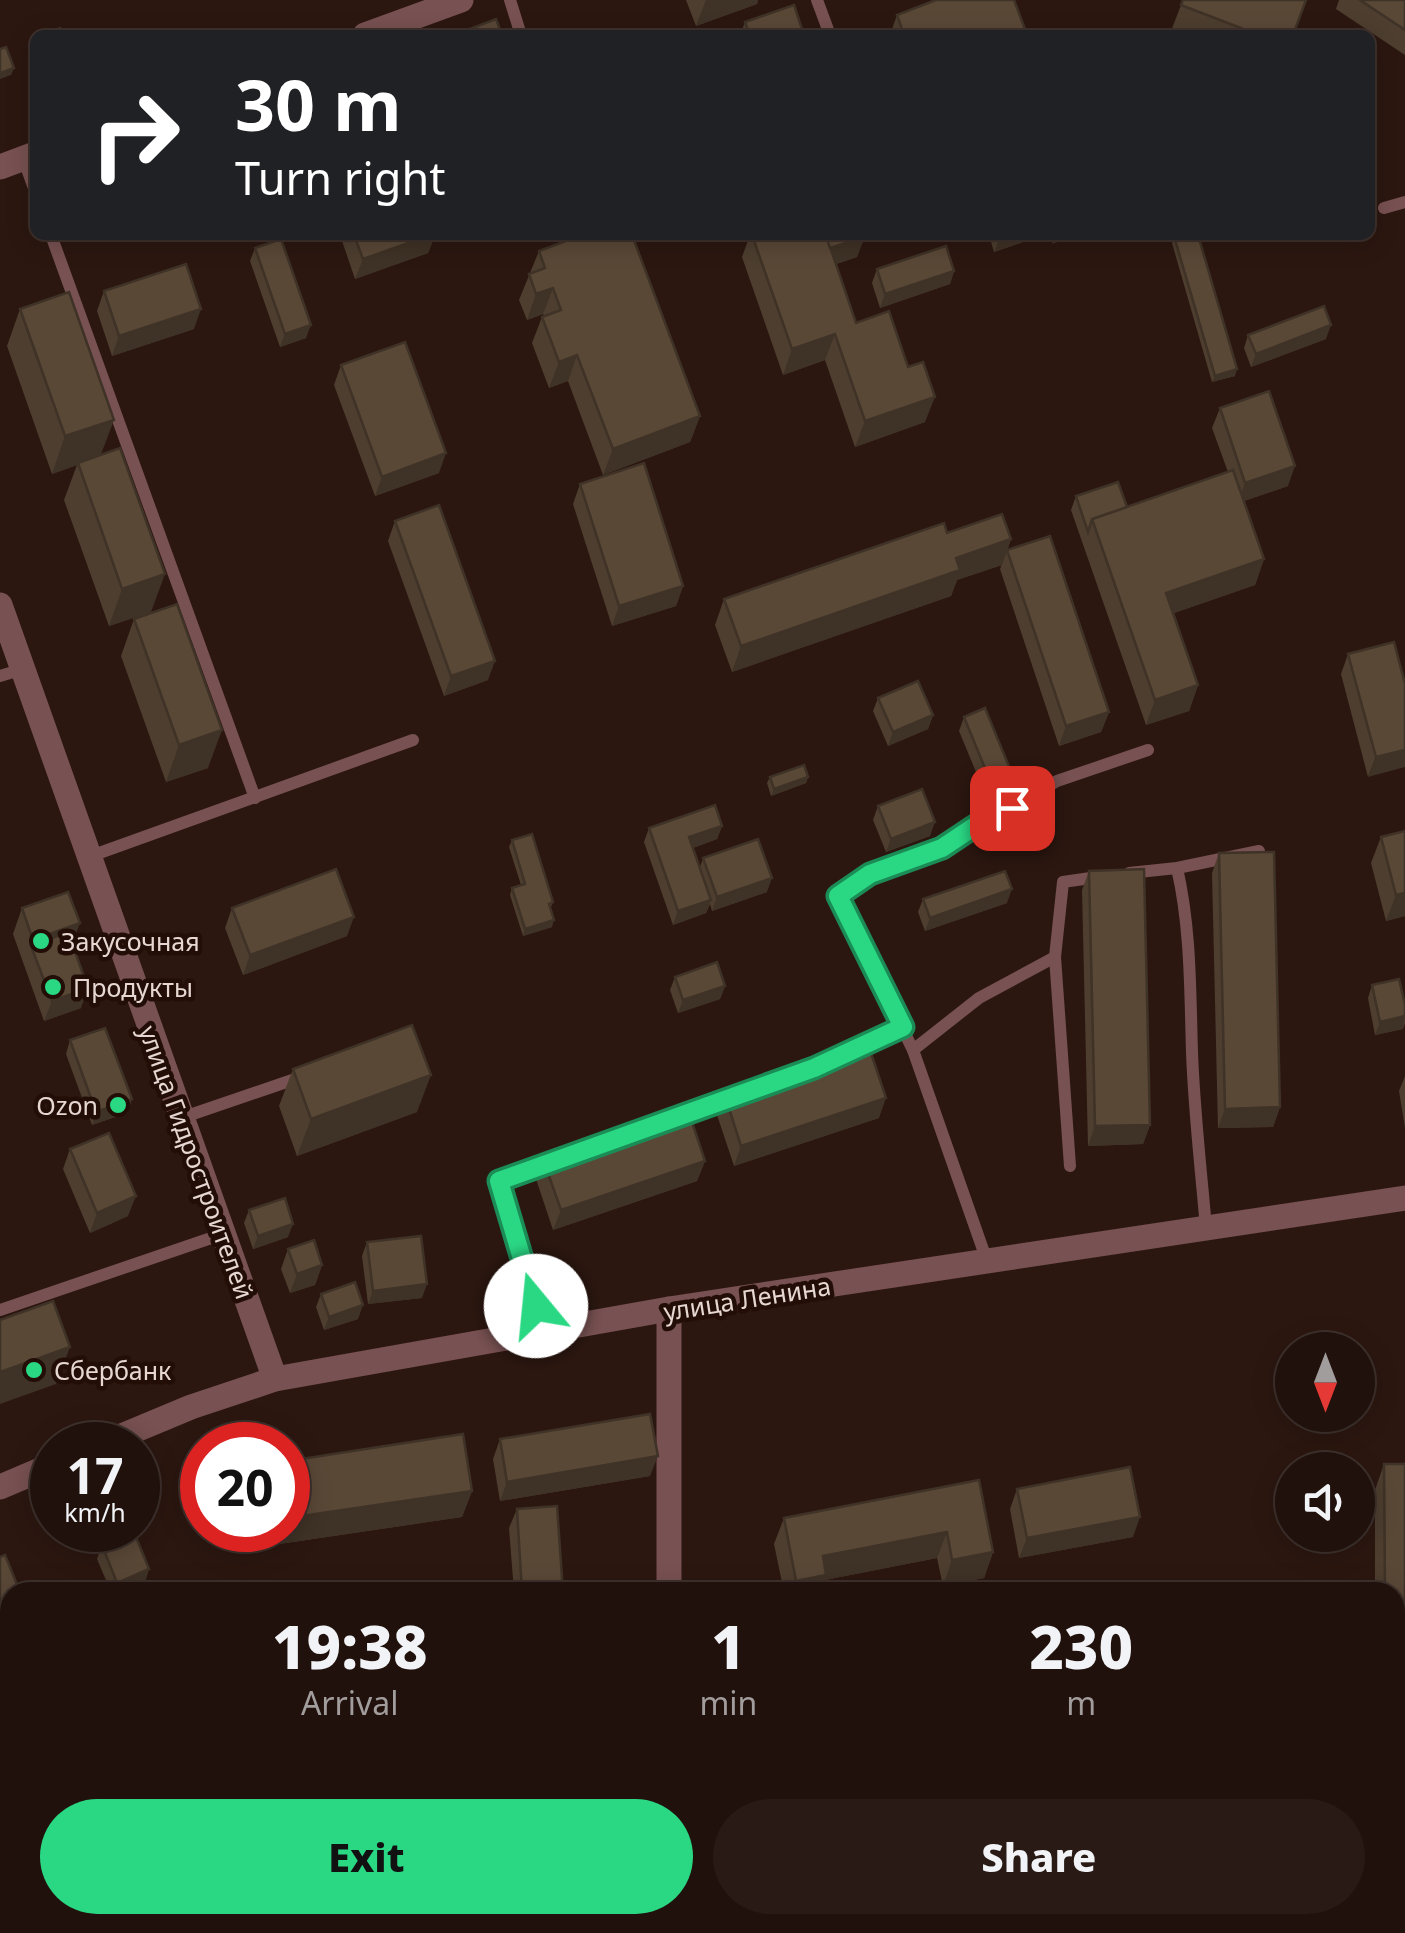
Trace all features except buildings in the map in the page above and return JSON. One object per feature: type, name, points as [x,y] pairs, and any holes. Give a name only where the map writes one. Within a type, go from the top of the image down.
[{"type":"street","points":[[379,30],[462,0]]},
{"type":"street","name":"улица Гидростроителей","points":[[0,605],[12,672],[91,856],[275,1378]]},
{"type":"street","name":"улица Ленина","points":[[155,1422],[275,1378],[669,1310],[1405,1198]]},
{"type":"street","points":[[669,1310],[670,1582]]},
{"type":"street","points":[[0,1486],[30,1474]]},
{"type":"lane","points":[[510,0],[520,30]]},
{"type":"lane","points":[[817,0],[828,30]]},
{"type":"lane","points":[[1384,208],[1405,202]]},
{"type":"lane","points":[[53,240],[255,798]]},
{"type":"lane","points":[[91,856],[413,740]]},
{"type":"lane","points":[[987,1261],[913,1050],[838,896],[870,874],[942,848],[1057,781],[1148,750]]},
{"type":"lane","points":[[1070,1166],[1055,957],[1063,882],[1177,868],[1259,851]]},
{"type":"lane","points":[[1177,868],[1185,905],[1192,985],[1192,1054],[1206,1228]]},
{"type":"lane","points":[[913,1050],[980,998],[1055,957]]},
{"type":"lane","points":[[814,1068],[903,1027]]},
{"type":"lane","points":[[181,1118],[310,1074]]},
{"type":"lane","points":[[652,1124],[742,1094]]},
{"type":"lane","points":[[539,1332],[536,1306],[499,1181],[567,1156]]},
{"type":"lane","points":[[0,1310],[223,1234]]},
{"type":"place","name":"Закусочная","points":[[41,941]]},
{"type":"place","name":"Продукты","points":[[53,987]]},
{"type":"place","name":"Ozon","points":[[118,1105]]},
{"type":"place","name":"Сбербанк","points":[[34,1370]]},
{"type":"route","points":[[536,1306],[499,1181],[814,1068],[903,1027],[838,896],[870,874],[942,848],[1012,808]]}]
